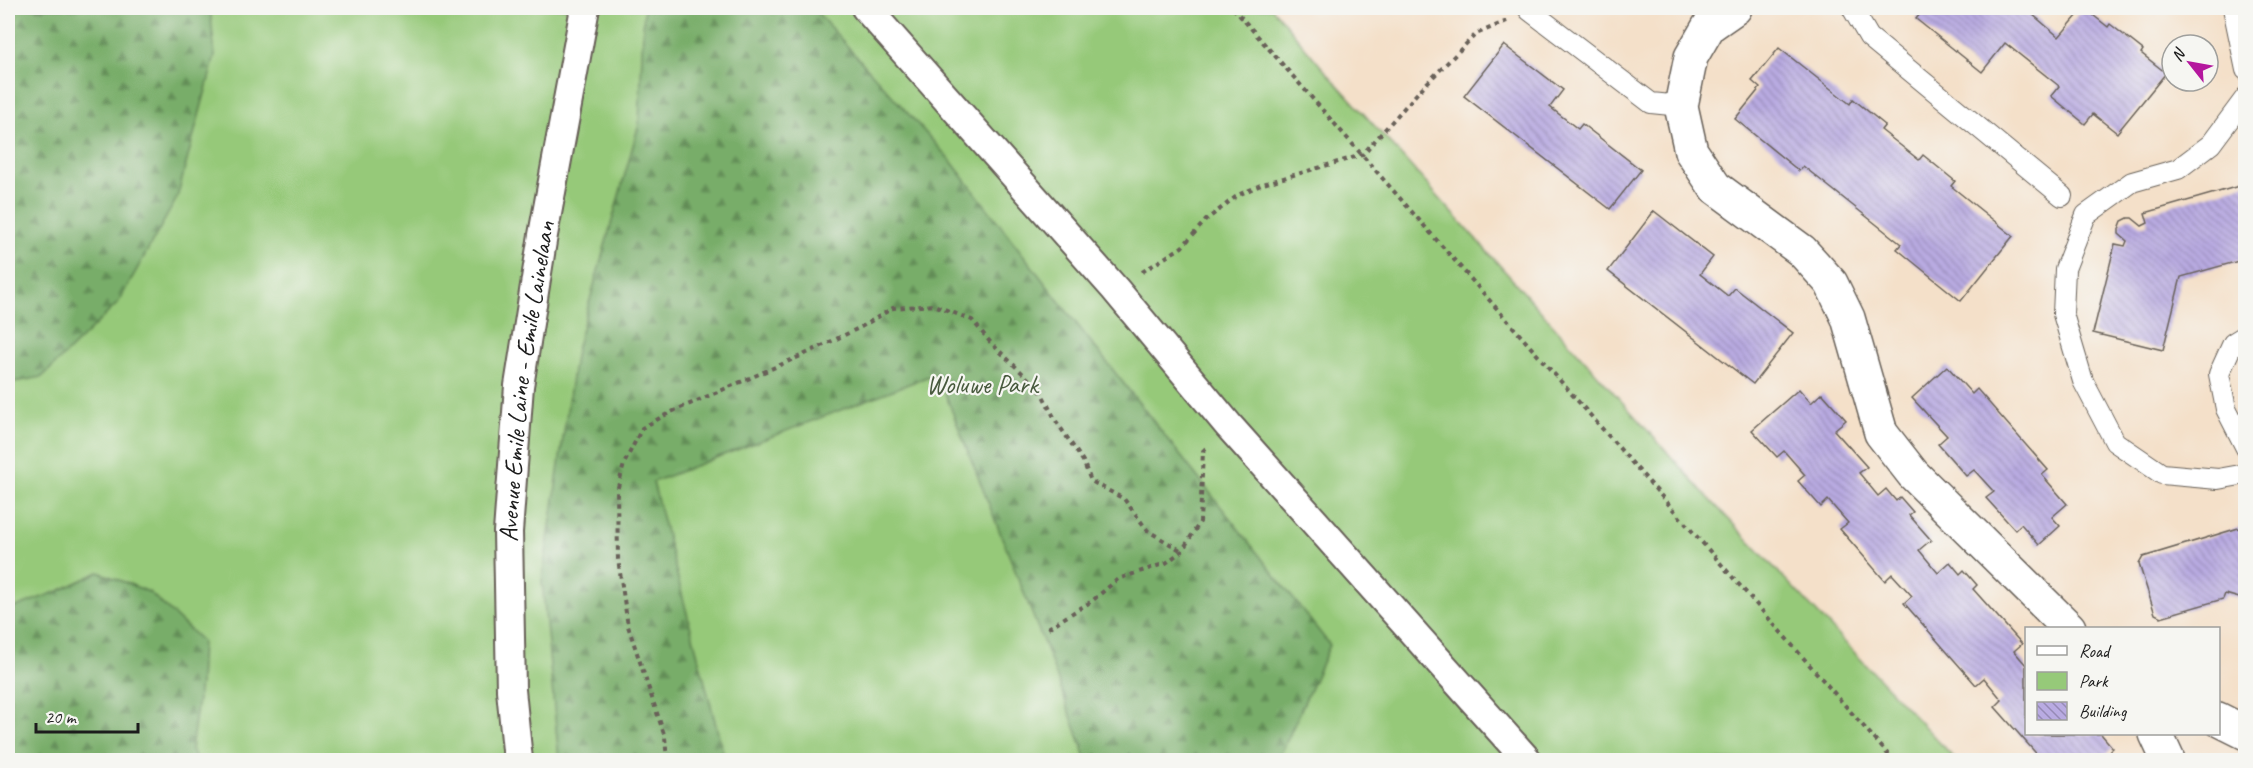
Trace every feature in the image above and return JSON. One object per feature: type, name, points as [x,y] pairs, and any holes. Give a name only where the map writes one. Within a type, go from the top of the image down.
[{"type":"street","name":"Avenue Emile Laine - Emile Lainelaan","points":[[518,760],[511,690],[508,532],[519,386],[543,235],[585,8]]},
{"type":"street","points":[[866,8],[1115,288],[1229,426],[1527,760]]},
{"type":"street","points":[[1735,8],[1709,26],[1691,57],[1681,106],[1691,151],[1715,187],[1802,251],[1831,283],[1848,318],[1857,356],[1881,433],[1913,474],[2068,627]]},
{"type":"street","points":[[2220,720],[2246,733]]},
{"type":"street","points":[[2156,735],[2168,760]]},
{"type":"lane","points":[[1852,8],[1869,37],[2062,196]]},
{"type":"lane","points":[[2233,8],[2246,70]]},
{"type":"lane","points":[[1529,10],[1651,103],[1681,106]]},
{"type":"lane","points":[[2246,97],[2211,144],[2178,169],[2132,182],[2085,215],[2065,269],[2063,314],[2083,381],[2115,442],[2162,474],[2218,479],[2246,474]]},
{"type":"lane","points":[[2246,335],[2233,343],[2219,374],[2226,409],[2246,448]]},
{"type":"path","points":[[1233,8],[1893,760]]},
{"type":"path","points":[[1151,266],[1182,247],[1206,220],[1238,195],[1263,184],[1362,156],[1421,89],[1476,34],[1529,10]]},
{"type":"path","points":[[667,760],[665,737],[627,626],[618,559],[617,490],[624,464],[642,428],[803,355],[861,327],[893,308],[934,305],[972,320],[991,343],[1040,390],[1056,421],[1083,461],[1091,481],[1124,499],[1148,531],[1182,551]]},
{"type":"path","points":[[1048,628],[1092,601],[1118,579],[1166,563],[1182,551],[1200,522],[1203,451]]},
{"type":"green space","name":"Woluwe Park","points":[[8,8],[1272,8],[1320,65],[1702,491],[1956,760],[8,760]]},
{"type":"green space","points":[[8,8],[210,8],[215,56],[177,198],[118,303],[42,377],[8,383]]},
{"type":"green space","points":[[644,8],[813,8],[951,161],[1330,645],[1281,754],[1274,760],[1087,760],[1050,659],[937,373],[653,482],[725,760],[559,760],[542,581],[576,350],[639,124]]},
{"type":"green space","points":[[99,572],[149,592],[202,641],[200,684],[191,750],[197,760],[8,760],[8,610],[61,590]]},
{"type":"building","points":[[1925,8],[2025,8],[2059,37],[2084,8],[2108,27],[2110,24],[2143,50],[2141,53],[2160,68],[2160,80],[2117,133],[2093,114],[2085,124],[2051,96],[2059,86],[2005,43],[1982,72],[1916,19]]},
{"type":"building","points":[[1504,45],[1563,90],[1550,107],[1578,129],[1582,124],[1641,170],[1610,209],[1464,96]]},
{"type":"building","points":[[1779,48],[1850,104],[1853,99],[1885,125],[1881,130],[1919,160],[1923,155],[1955,181],[1951,186],[2013,236],[1961,301],[1897,249],[1901,244],[1803,166],[1799,171],[1735,119],[1760,88],[1752,81]]},
{"type":"building","points":[[2246,184],[2246,259],[2181,277],[2163,350],[2093,333],[2115,244],[2125,246],[2127,241],[2119,234],[2122,221],[2132,218],[2142,226],[2148,223],[2145,213]]},
{"type":"building","points":[[1654,211],[1713,257],[1700,274],[1728,296],[1735,288],[1793,333],[1753,384],[1608,271]]},
{"type":"building","points":[[1947,366],[1972,394],[1977,389],[2048,470],[2042,475],[2067,504],[2052,517],[2060,526],[2039,545],[2021,524],[2015,530],[1986,498],[1994,492],[1974,470],[1966,476],[1938,444],[1947,436],[1912,398]]},
{"type":"building","points":[[1799,389],[1811,403],[1822,393],[1846,420],[1834,430],[1867,467],[1859,473],[1878,496],[1886,489],[1896,501],[1900,497],[1913,512],[1909,515],[1931,540],[1919,550],[1938,573],[1950,562],[1960,574],[1964,570],[1977,585],[1973,589],[2022,644],[2014,651],[2025,664],[2025,735],[2102,735],[2113,748],[2105,755],[2110,760],[2042,760],[1995,707],[2002,700],[1984,678],[1976,685],[1904,603],[1912,596],[1892,574],[1885,581],[1840,529],[1848,523],[1828,500],[1821,507],[1798,481],[1805,475],[1784,451],[1777,457],[1752,430]]},
{"type":"building","points":[[2242,527],[2246,533],[2246,608],[2241,604],[2243,599],[2225,594],[2223,599],[2161,617],[2155,614],[2139,564],[2143,557]]}]
